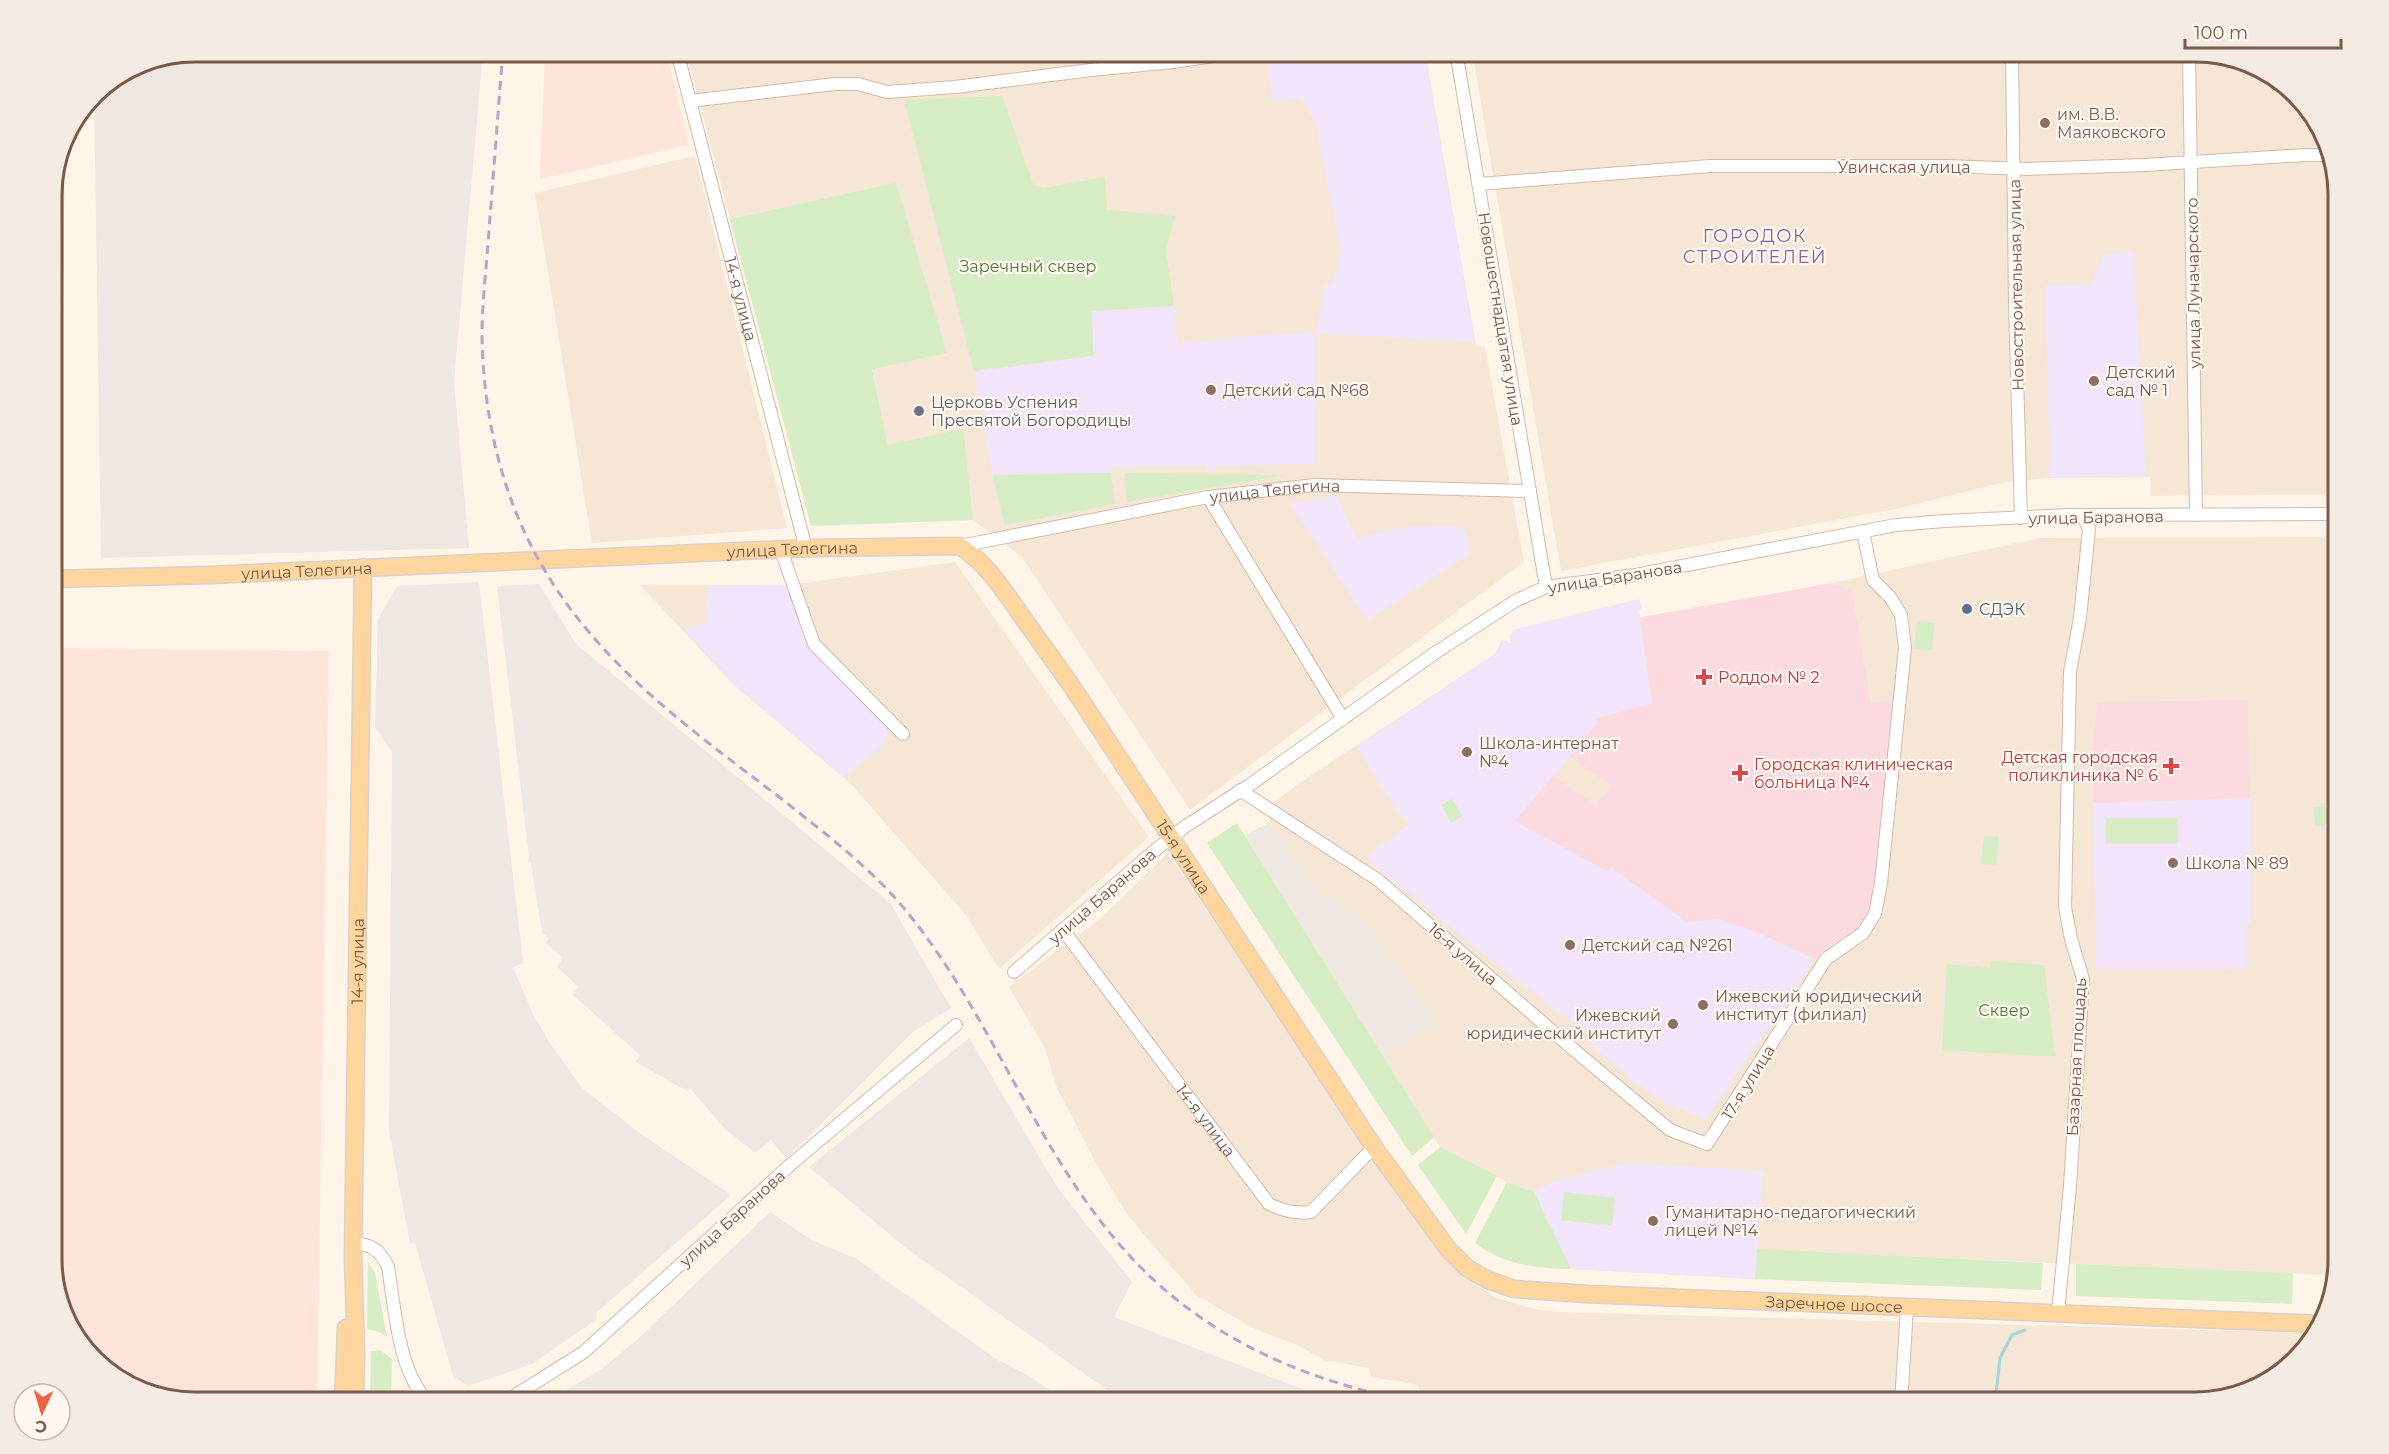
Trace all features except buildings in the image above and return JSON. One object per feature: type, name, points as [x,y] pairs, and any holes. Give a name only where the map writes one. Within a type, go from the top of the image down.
[{"type":"main road","name":"улица Телегина","points":[[62,579],[210,575],[806,549],[960,546]]},
{"type":"main road","name":"15-я улица","points":[[960,546],[989,569],[1073,688],[1374,1147],[1397,1178]]},
{"type":"main road","name":"14-я улица","points":[[350,1353],[363,567]]},
{"type":"main road","name":"Заречное шоссе","points":[[1397,1178],[1431,1228],[1467,1268],[1488,1280],[1514,1289],[1907,1308],[2311,1324]]},
{"type":"main road","points":[[345,1392],[350,1353]]},
{"type":"main road","points":[[350,1353],[354,1392]]},
{"type":"street","name":"14-я улица","points":[[680,62],[806,549]]},
{"type":"street","points":[[690,101],[835,84],[858,84],[887,92],[955,87],[1173,62]]},
{"type":"street","name":"Новошестнадцатая улица","points":[[1458,62],[1546,587]]},
{"type":"street","name":"Новостроительная улица","points":[[2012,62],[2015,303],[2021,518]]},
{"type":"street","name":"улица Луначарского","points":[[2189,62],[2196,515]]},
{"type":"street","name":"Увинская улица","points":[[1479,184],[1719,166],[2014,168],[2321,156]]},
{"type":"street","name":"улица Телегина","points":[[960,546],[1208,497],[1315,485],[1530,491]]},
{"type":"street","points":[[1208,497],[1343,718]]},
{"type":"street","name":"улица Баранова","points":[[1014,972],[1170,838],[1435,653],[1515,600],[1546,587],[1635,575],[1896,525],[2083,516],[2327,514]]},
{"type":"street","name":"Базарная площадь","points":[[2058,1313],[2070,1186],[2083,979],[2071,939],[2066,907],[2070,672],[2080,618],[2089,528],[2083,516]]},
{"type":"street","name":"17-я улица","points":[[1707,1144],[1826,959],[1863,933],[1875,914],[1881,883],[1905,648],[1901,615],[1890,597],[1873,580],[1863,532]]},
{"type":"street","points":[[781,550],[814,644],[903,734]]},
{"type":"street","name":"16-я улица","points":[[1240,790],[1378,880],[1670,1130],[1707,1144]]},
{"type":"street","name":"14-я улица","points":[[1063,930],[1269,1204],[1281,1210],[1298,1213],[1311,1212],[1374,1147]]},
{"type":"street","name":"улица Баранова","points":[[521,1392],[584,1353],[790,1165],[956,1025]]},
{"type":"street","points":[[353,1249],[365,1244],[373,1247],[384,1258],[388,1267],[403,1353],[412,1382],[418,1392]]},
{"type":"street","points":[[1902,1392],[1907,1308]]},
{"type":"shaded area","points":[[186,62],[482,62],[454,382],[469,548],[101,558],[94,108],[128,79],[169,64]]},
{"type":"shaded area","points":[[545,62],[669,62],[689,145],[540,179]]},
{"type":"shaded area","points":[[689,62],[1427,62],[1476,346],[1485,347],[1524,562],[1190,810],[1022,557],[973,520],[888,445],[837,196],[730,219]]},
{"type":"shaded area","points":[[1283,62],[1427,62],[1475,342],[1315,333],[1326,283],[1332,284],[1341,253],[1315,123],[1301,98],[1272,101],[1267,64]]},
{"type":"shaded area","points":[[1474,62],[2212,63],[2245,72],[2275,89],[2294,107],[2314,136],[2325,169],[2327,186],[2327,494],[2151,496],[2150,477],[2050,478],[2005,482],[1901,508],[1561,571]]},
{"type":"shaded area","points":[[695,156],[787,528],[592,543],[535,193]]},
{"type":"shaded area","name":"Детский сад № 1","points":[[2134,252],[2146,476],[2050,478],[2045,286],[2092,284],[2103,254]]},
{"type":"shaded area","name":"Детский сад №68","points":[[1174,306],[1178,344],[1257,335],[1315,333],[1315,464],[1216,466],[1215,472],[1207,472],[1207,466],[1111,467],[1111,473],[992,475],[974,371],[1093,356],[1092,311]]},
{"type":"shaded area","points":[[1336,496],[1357,538],[1405,527],[1463,526],[1470,554],[1370,619],[1365,618],[1290,503]]},
{"type":"shaded area","points":[[2327,537],[2326,1275],[1758,1250],[1755,1279],[1571,1269],[1534,1192],[1507,1182],[1440,1147],[1245,835],[1269,823],[1272,804],[1301,782],[1495,654],[1502,640],[1511,643],[1510,636],[1513,630],[1639,599],[1642,609],[1639,610],[1640,617],[1827,584],[2040,538]]},
{"type":"shaded area","points":[[955,562],[1149,837],[999,969],[966,915],[851,784],[732,683],[640,585],[788,585]]},
{"type":"shaded area","points":[[479,582],[523,963],[513,967],[532,1012],[549,1042],[583,1089],[641,1134],[731,1195],[596,1313],[597,1319],[532,1364],[468,1386],[453,1376],[415,1243],[410,1244],[389,1131],[392,752],[375,727],[378,619],[397,586]]},
{"type":"shaded area","points":[[539,584],[576,644],[890,903],[951,1008],[913,1032],[786,1159],[771,1140],[755,1153],[725,1129],[690,1088],[687,1091],[636,1062],[640,1055],[572,994],[579,987],[557,967],[563,958],[546,943],[549,939],[542,932],[531,863],[527,860],[529,858],[497,586]]},
{"type":"shaded area","name":"Городская клиническая больница №4","points":[[1827,584],[1838,585],[1852,592],[1871,703],[1895,699],[1889,734],[1872,906],[1865,926],[1815,959],[1754,931],[1718,919],[1687,922],[1611,867],[1607,871],[1515,821],[1553,776],[1596,805],[1611,786],[1570,756],[1598,722],[1595,719],[1652,703],[1640,618]]},
{"type":"shaded area","points":[[788,585],[810,649],[887,726],[888,737],[882,746],[843,777],[732,683],[684,630],[705,623],[708,586]]},
{"type":"shaded area","points":[[1639,599],[1652,703],[1596,719],[1598,722],[1588,736],[1515,821],[1610,867],[1687,922],[1718,919],[1754,931],[1815,959],[1706,1120],[1657,1099],[1589,1044],[1593,1038],[1501,968],[1365,858],[1410,823],[1397,811],[1357,747],[1495,654],[1502,640],[1511,643],[1510,636],[1513,630]]},
{"type":"shaded area","points":[[62,648],[329,651],[317,1392],[195,1392],[160,1388],[128,1375],[100,1354],[75,1318],[64,1285],[62,1268]]},
{"type":"shaded area","name":"Детская городская поликлиника № 6","points":[[2248,700],[2249,798],[2093,803],[2097,702]]},
{"type":"shaded area","name":"Школа № 89","points":[[2251,798],[2251,923],[2247,924],[2247,967],[2232,969],[2096,969],[2093,803]]},
{"type":"shaded area","points":[[1269,823],[1322,900],[1329,894],[1365,925],[1437,1022],[1384,1055],[1245,835]]},
{"type":"shaded area","points":[[1168,853],[1427,1236],[1445,1259],[1469,1280],[1497,1298],[1535,1309],[1558,1312],[2305,1333],[2289,1354],[2261,1375],[2229,1388],[2194,1392],[1420,1392],[1418,1385],[1373,1377],[1370,1375],[1369,1368],[1324,1360],[1295,1344],[1255,1329],[1196,1295],[1129,1217],[1098,1167],[1056,1086],[1045,1048],[1009,987],[1102,917]]},
{"type":"shaded area","points":[[969,1038],[1057,1187],[1132,1282],[1114,1317],[1310,1392],[1110,1392],[906,1248],[809,1167]]},
{"type":"shaded area","name":"Гуманитарно-педагогический лицей №14","points":[[1628,1163],[1763,1171],[1755,1279],[1571,1269],[1534,1192],[1552,1182]]},
{"type":"shaded area","points":[[770,1212],[811,1240],[855,1258],[996,1359],[1053,1392],[563,1392],[602,1369],[638,1339]]},
{"type":"green space","name":"Заречный сквер","points":[[1002,96],[1033,184],[1044,188],[1105,177],[1107,210],[1175,216],[1166,250],[1174,306],[1092,311],[1093,356],[974,371],[904,100]]},
{"type":"green space","points":[[896,183],[947,353],[872,369],[888,445],[963,429],[973,520],[811,526],[730,219]]},
{"type":"green space","points":[[1111,473],[1115,504],[1005,525],[992,475]]},
{"type":"green space","points":[[1124,473],[1285,475],[1127,502]]},
{"type":"green space","points":[[1917,621],[1934,623],[1932,650],[1914,649]]},
{"type":"green space","points":[[1452,799],[1462,816],[1451,823],[1441,805]]},
{"type":"green space","points":[[2328,806],[2328,825],[2315,826],[2314,807]]},
{"type":"green space","points":[[2106,818],[2178,818],[2178,843],[2106,843]]},
{"type":"green space","points":[[1237,823],[1434,1137],[1412,1156],[1207,843]]},
{"type":"green space","points":[[1984,836],[1999,837],[1996,865],[1981,864]]},
{"type":"green space","name":"Сквер","points":[[1991,961],[2044,965],[2055,1057],[1942,1050],[1947,964],[1990,968]]},
{"type":"green space","points":[[1440,1147],[1497,1176],[1466,1234],[1418,1165]]},
{"type":"green space","points":[[1507,1182],[1534,1192],[1571,1269],[1520,1264],[1497,1256],[1475,1243]]},
{"type":"green space","points":[[1564,1192],[1615,1198],[1612,1226],[1561,1220]]},
{"type":"green space","points":[[1757,1249],[2043,1263],[2041,1290],[1755,1279]]},
{"type":"green space","points":[[368,1262],[375,1273],[387,1337],[367,1329]]},
{"type":"green space","points":[[2076,1264],[2293,1273],[2292,1304],[2076,1296]]},
{"type":"green space","points":[[380,1350],[392,1359],[391,1392],[370,1392],[371,1351]]},
{"type":"waterway","points":[[1996,1392],[2000,1358],[2012,1335],[2025,1330]]},
{"type":"railway","points":[[502,62],[483,309],[484,380],[495,446],[507,489],[537,557],[564,600],[594,638],[664,706],[842,847],[897,900],[932,945],[964,994],[1050,1145],[1081,1194],[1116,1240],[1156,1282],[1185,1306],[1246,1345],[1312,1374],[1370,1392]]},
{"type":"place","name":"им. В.В. Маяковского","points":[[2045,123]]},
{"type":"place","name":"Детский сад № 1","points":[[2094,381]]},
{"type":"place","name":"Детский сад №68","points":[[1211,390]]},
{"type":"place","name":"Церковь Успения Пресвятой Богородицы","points":[[919,411]]},
{"type":"place","name":"СДЭК","points":[[1967,609]]},
{"type":"place","name":"Роддом № 2","points":[[1704,677]]},
{"type":"place","name":"Школа-интернат №4","points":[[1467,752]]},
{"type":"place","name":"Детская городская поликлиника № 6","points":[[2171,766]]},
{"type":"place","name":"Городская клиническая больница №4","points":[[1740,773]]},
{"type":"place","name":"Школа № 89","points":[[2173,863]]},
{"type":"place","name":"Детский сад №261","points":[[1570,945]]},
{"type":"place","name":"Ижевский юридический институт (филиал)","points":[[1703,1005]]},
{"type":"place","name":"Ижевский юридический институт","points":[[1673,1024]]},
{"type":"place","name":"Гуманитарно-педагогический лицей №14","points":[[1653,1221]]},
{"type":"district","name":"ГОРОДОК СТРОИТЕЛЕЙ","points":[[1755,246]]}]
